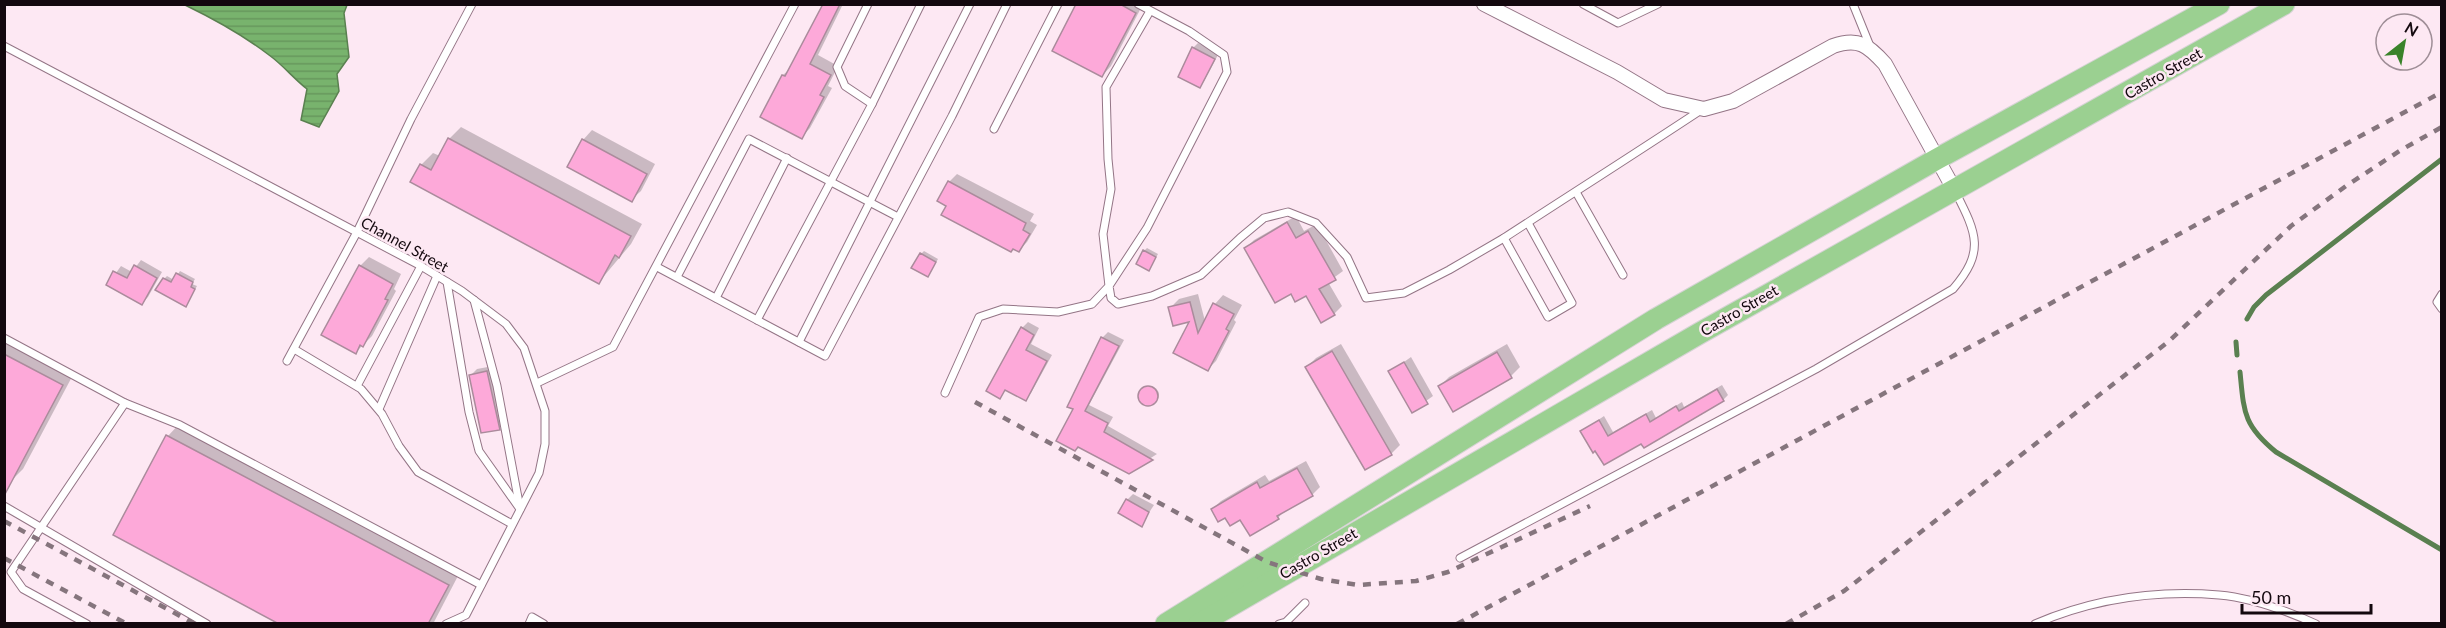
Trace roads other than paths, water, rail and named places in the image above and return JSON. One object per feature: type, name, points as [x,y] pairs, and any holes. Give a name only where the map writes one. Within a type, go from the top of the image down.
[{"type":"main road","name":"Castro Street","points":[[1166,624],[1656,319],[1937,159],[2219,4]]},
{"type":"main road","name":"Castro Street","points":[[1199,624],[1700,333],[2284,4]]},
{"type":"street","points":[[1484,4],[1617,72],[1664,100],[1704,109],[1733,101],[1833,46],[1849,40],[1871,49],[1885,64],[1955,191]]},
{"type":"lane","points":[[287,361],[357,232],[411,118],[471,4]]},
{"type":"lane","points":[[537,383],[613,347],[795,4]]},
{"type":"lane","points":[[868,4],[837,67],[844,86],[872,104]]},
{"type":"lane","points":[[757,320],[872,104],[921,4]]},
{"type":"lane","points":[[799,342],[970,4]]},
{"type":"lane","points":[[657,267],[825,356],[952,116],[1007,4]]},
{"type":"lane","points":[[994,129],[1058,4]]},
{"type":"lane","points":[[945,393],[979,317],[1003,309],[1058,312],[1092,304],[1109,285],[1147,228],[1227,72],[1224,55],[1189,31],[1138,4]]},
{"type":"lane","points":[[1583,4],[1618,23],[1658,4]]},
{"type":"lane","points":[[1853,4],[1871,49]]},
{"type":"lane","points":[[1150,11],[1106,87],[1111,189],[1104,234],[1111,298],[1118,304],[1152,296],[1201,275],[1239,238],[1264,218],[1287,212],[1316,223],[1347,257],[1366,298],[1404,293],[1504,238],[1704,109]]},
{"type":"lane","name":"Channel Street","points":[[4,46],[421,266],[506,324],[524,348],[537,383],[545,411],[545,444],[539,473],[466,615]]},
{"type":"lane","points":[[677,277],[748,139],[898,217]]},
{"type":"lane","points":[[716,298],[787,158]]},
{"type":"lane","points":[[1460,558],[1816,369],[1953,289],[1968,272],[1974,259],[1975,240],[1967,215],[1955,191]]},
{"type":"lane","points":[[1576,192],[1623,275]]},
{"type":"lane","points":[[1504,238],[1548,317],[1572,303],[1528,223]]},
{"type":"lane","points":[[357,386],[421,266]]},
{"type":"lane","points":[[379,410],[437,276]]},
{"type":"lane","points":[[447,282],[469,412],[479,451],[520,508]]},
{"type":"lane","points":[[2442,294],[2437,302],[2442,309]]},
{"type":"lane","points":[[474,300],[496,387],[520,508]]},
{"type":"lane","points":[[4,338],[125,403],[180,425],[481,585]]},
{"type":"lane","points":[[294,349],[357,386],[379,410],[399,446],[418,472],[512,524]]},
{"type":"lane","points":[[86,623],[24,589],[11,573],[125,403]]},
{"type":"lane","points":[[4,506],[207,624]]},
{"type":"lane","points":[[2035,624],[2065,611],[2113,598],[2220,595],[2262,603],[2316,624]]},
{"type":"lane","points":[[1279,624],[1286,622],[1305,603]]},
{"type":"lane","points":[[446,624],[466,615],[468,624]]},
{"type":"lane","points":[[529,624],[532,617],[543,624]]},
{"type":"waterway","points":[[2247,319],[2254,307],[2266,295],[2442,159]]},
{"type":"waterway","points":[[2236,342],[2237,355]]},
{"type":"waterway","points":[[2240,372],[2247,417],[2257,434],[2276,452],[2442,550]]},
{"type":"railway","points":[[1457,624],[2442,92]]},
{"type":"railway","points":[[1786,624],[1844,591],[2168,342],[2291,226],[2346,186],[2401,150],[2442,127]]},
{"type":"railway","points":[[975,402],[1267,562],[1321,579],[1358,585],[1416,581],[1448,572],[1590,506]]},
{"type":"railway","points":[[4,521],[195,624]]},
{"type":"railway","points":[[4,558],[127,624]]}]
